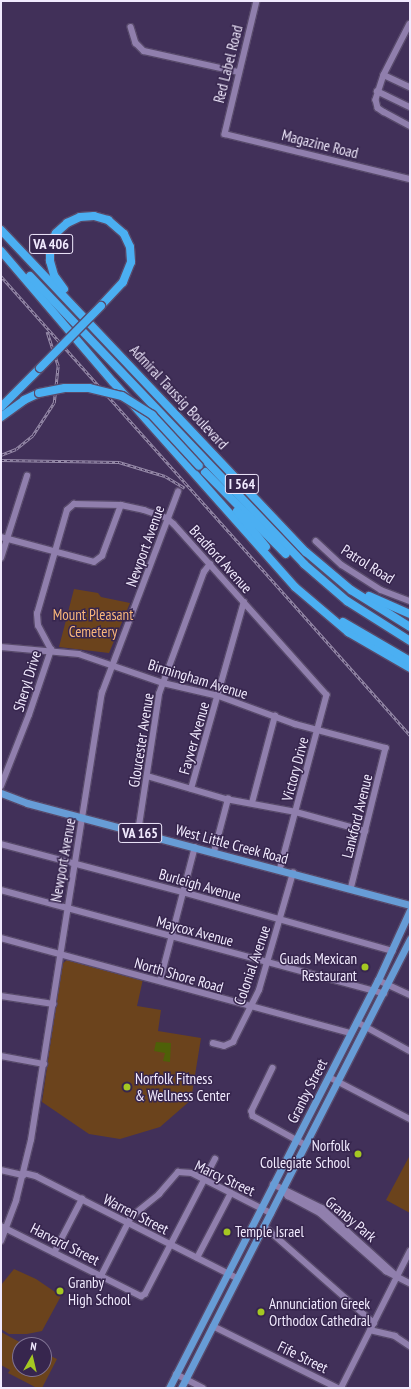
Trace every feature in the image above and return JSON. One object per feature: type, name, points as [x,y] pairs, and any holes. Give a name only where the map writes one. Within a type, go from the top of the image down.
[{"type":"highway","name":"VA 406","points":[[1,407],[40,368],[101,306],[127,275],[131,262],[130,247],[124,234],[114,223],[101,217],[80,217],[67,223],[53,240],[49,254],[54,275],[65,291],[130,360],[147,384]]},
{"type":"highway","name":"Admiral Taussig Boulevard","points":[[1,230],[296,542],[339,580]]},
{"type":"highway","points":[[1,245],[289,549],[347,601]]},
{"type":"highway","points":[[1,251],[113,382],[261,550],[311,600],[360,640],[410,668]]},
{"type":"highway","points":[[1,417],[24,400],[40,393],[65,388],[89,388],[122,396],[152,415],[199,466],[291,559],[323,586],[410,641]]},
{"type":"highway","points":[[205,472],[284,570],[311,600]]},
{"type":"highway","points":[[339,580],[385,604],[410,614]]},
{"type":"highway","points":[[339,580],[410,627]]},
{"type":"highway","points":[[327,612],[410,661]]},
{"type":"highway","points":[[390,614],[410,624]]},
{"type":"main road","name":"West Little Creek Road","points":[[1,793],[83,818],[351,888],[410,905]]},
{"type":"main road","name":"Granby Street","points":[[169,1388],[393,951],[410,910]]},
{"type":"main road","name":"Granby Street","points":[[181,1388],[384,993],[410,939]]},
{"type":"main road","points":[[200,1327],[212,1329]]},
{"type":"street","name":"Red Label Road","points":[[225,134],[257,1]]},
{"type":"street","points":[[410,24],[377,91],[378,108],[410,126]]},
{"type":"street","points":[[131,27],[136,43],[144,51],[239,72]]},
{"type":"street","points":[[384,75],[410,87]]},
{"type":"street","points":[[377,91],[410,107]]},
{"type":"street","name":"Magazine Road","points":[[225,134],[410,178]]},
{"type":"street","points":[[1,558],[4,537],[27,476]]},
{"type":"street","name":"Newport Avenue","points":[[1,1241],[4,1227],[23,1174],[44,1064],[67,908],[83,818],[102,693],[178,492]]},
{"type":"street","name":"Sheryl Drive","points":[[1,786],[29,715],[51,650],[38,626],[37,614],[67,510],[74,504],[121,505]]},
{"type":"street","points":[[4,537],[88,562],[96,561],[102,556],[121,505],[167,518]]},
{"type":"street","name":"Bradford Avenue","points":[[167,518],[312,679]]},
{"type":"street","name":"Patrol Road","points":[[316,542],[342,565],[381,590],[410,601]]},
{"type":"street","name":"Gloucester Avenue","points":[[138,832],[159,694],[204,572],[210,564]]},
{"type":"street","name":"Fayver Avenue","points":[[191,788],[219,696],[244,602]]},
{"type":"street","name":"Birmingham Avenue","points":[[1,647],[51,650],[79,654],[113,664],[164,683],[219,696],[318,730],[386,748]]},
{"type":"street","name":"Victory Drive","points":[[280,870],[327,695],[312,679]]},
{"type":"street","points":[[252,803],[275,716]]},
{"type":"street","name":"Lankford Avenue","points":[[351,888],[386,748]]},
{"type":"street","points":[[147,776],[228,799],[296,812],[365,831]]},
{"type":"street","points":[[214,852],[228,799]]},
{"type":"street","name":"Burleigh Avenue","points":[[1,844],[184,892],[393,951]]},
{"type":"street","points":[[160,981],[195,847]]},
{"type":"street","name":"Colonial Avenue","points":[[213,1043],[224,1046],[233,1042],[251,1007],[268,963],[292,873]]},
{"type":"street","name":"Maycox Avenue","points":[[1,890],[384,993]]},
{"type":"street","name":"North Shore Road","points":[[1,938],[351,1033]]},
{"type":"street","points":[[378,980],[410,996]]},
{"type":"street","points":[[1,996],[53,1004]]},
{"type":"street","points":[[357,1022],[410,1051]]},
{"type":"street","points":[[1,1056],[44,1064]]},
{"type":"street","points":[[274,1068],[252,1111],[253,1116],[306,1145]]},
{"type":"street","points":[[328,1076],[410,1119]]},
{"type":"street","points":[[170,1245],[215,1159]]},
{"type":"street","name":"Warren Street","points":[[1,1170],[23,1174],[82,1199],[170,1245],[238,1278]]},
{"type":"street","name":"Marcy Street","points":[[101,1276],[128,1223],[178,1172],[188,1172],[204,1179],[271,1213]]},
{"type":"street","name":"Granby Park","points":[[273,1184],[326,1211],[397,1277],[410,1283]]},
{"type":"street","points":[[197,1258],[231,1193]]},
{"type":"street","points":[[54,1253],[82,1199]]},
{"type":"street","points":[[264,1226],[374,1323]]},
{"type":"street","name":"Harvard Street","points":[[4,1227],[138,1296],[143,1296],[170,1245]]},
{"type":"street","points":[[340,1388],[410,1251]]},
{"type":"street","name":"Fife Street","points":[[212,1329],[340,1388]]},
{"type":"street","points":[[370,1330],[395,1336],[410,1346]]},
{"type":"street","points":[[176,1374],[203,1388]]},
{"type":"green space","name":"Mount Pleasant Cemetery","points":[[74,589],[98,593],[101,597],[130,603],[109,653],[59,647]]},
{"type":"green space","points":[[68,959],[143,979],[137,1006],[161,1010],[158,1031],[201,1038],[191,1100],[160,1127],[120,1139],[89,1134],[42,1102],[62,964]]},
{"type":"green space","points":[[410,1155],[410,1213],[386,1200]]},
{"type":"green space","points":[[14,1269],[36,1279],[61,1296],[42,1331],[27,1334],[9,1334],[1,1329],[1,1285]]},
{"type":"green space","points":[[1,1332],[12,1338],[12,1375],[8,1373],[10,1370],[1,1365]]},
{"type":"green space","points":[[52,1357],[57,1359],[52,1369]]},
{"type":"green space","points":[[16,1377],[48,1377],[42,1388],[37,1388]]},
{"type":"shaded area","points":[[156,1042],[171,1043],[170,1062],[163,1061],[165,1053],[154,1051]]},
{"type":"railway","points":[[1,276],[410,735]]},
{"type":"railway","points":[[1,455],[16,449],[33,435],[54,403],[58,366],[47,332]]},
{"type":"railway","points":[[1,460],[119,462],[165,476],[185,488]]},
{"type":"place","name":"Guads Mexican Restaurant","points":[[365,967]]},
{"type":"place","name":"Norfolk Fitness & Wellness Center","points":[[127,1087]]},
{"type":"place","name":"Norfolk Collegiate School","points":[[358,1154]]},
{"type":"place","name":"Temple Israel","points":[[227,1232]]},
{"type":"place","name":"Granby High School","points":[[60,1291]]},
{"type":"place","name":"Annunciation Greek Orthodox Cathedral","points":[[261,1312]]}]
